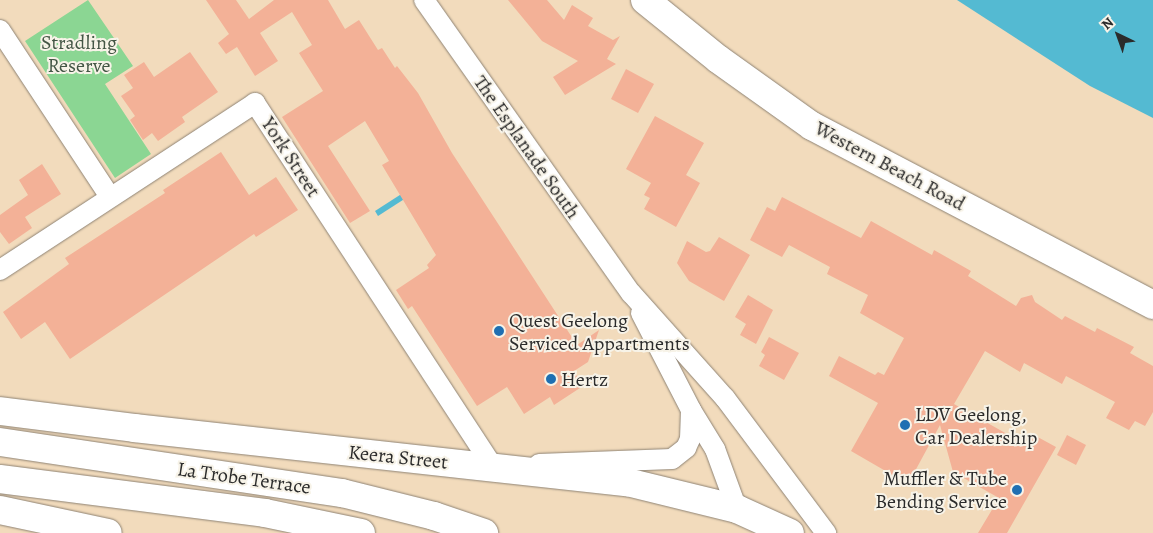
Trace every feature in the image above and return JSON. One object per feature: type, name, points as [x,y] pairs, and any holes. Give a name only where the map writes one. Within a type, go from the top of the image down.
[{"type":"main road","name":"Western Beach Road","points":[[645,0],[718,59],[812,126],[1153,305]]},
{"type":"main road","name":"Western Beach Road","points":[[668,0],[796,97],[835,121],[1153,286]]},
{"type":"main road","name":"Keera Street","points":[[0,411],[627,482],[739,521],[790,533]]},
{"type":"main road","name":"La Trobe Terrace","points":[[0,442],[342,493],[434,516],[484,533]]},
{"type":"main road","name":"La Trobe Terrace","points":[[0,479],[265,513],[361,533]]},
{"type":"main road","points":[[0,510],[108,533]]},
{"type":"street","name":"The Esplanade South","points":[[424,0],[631,293],[725,398],[826,533]]},
{"type":"street","points":[[0,30],[110,197]]},
{"type":"street","name":"York Street","points":[[0,270],[255,103],[496,468]]},
{"type":"street","name":"The Esplanade South","points":[[631,293],[691,410],[715,449],[739,521]]},
{"type":"street","points":[[496,468],[571,461],[672,459],[686,448],[690,439],[691,410]]},
{"type":"green space","name":"Stradling Reserve","points":[[88,0],[133,66],[105,84],[151,154],[115,178],[25,41]]},
{"type":"water","points":[[957,0],[1153,0],[1153,118],[1090,86]]},
{"type":"water","points":[[448,164],[451,169],[378,216],[375,211]]},
{"type":"building","points":[[206,0],[236,0],[249,19],[274,0],[328,0],[345,29],[359,20],[378,50],[382,48],[395,68],[397,66],[418,93],[452,153],[577,345],[599,330],[588,362],[574,371],[583,386],[554,405],[550,397],[524,414],[507,387],[477,406],[412,306],[408,309],[396,290],[429,268],[427,265],[436,255],[382,165],[389,161],[365,121],[328,146],[370,211],[350,223],[282,117],[323,91],[299,53],[312,45],[292,12],[260,33],[278,61],[255,76],[237,47],[226,54],[218,43],[229,34]]},
{"type":"building","points":[[508,0],[547,0],[564,20],[572,5],[593,18],[588,26],[613,40],[620,36],[607,59],[616,64],[565,95],[553,77],[578,61],[542,41]]},
{"type":"building","points":[[190,52],[218,92],[182,117],[185,122],[158,141],[152,133],[143,140],[130,120],[135,116],[121,96],[133,88],[124,75],[144,62],[154,77]]},
{"type":"building","points":[[626,69],[654,84],[638,113],[611,99]]},
{"type":"building","points":[[655,116],[704,143],[686,175],[700,183],[676,227],[644,209],[650,198],[644,195],[651,183],[626,169]]},
{"type":"building","points":[[221,152],[249,195],[276,177],[298,210],[256,237],[254,234],[70,359],[45,322],[21,339],[3,312],[69,264],[65,258],[165,193],[163,190]]},
{"type":"building","points":[[42,164],[61,194],[25,217],[32,228],[9,244],[0,232],[0,215],[28,195],[19,180]]},
{"type":"building","points":[[782,197],[861,238],[871,221],[932,255],[934,250],[971,271],[968,276],[1016,306],[1021,298],[1032,295],[1035,302],[1062,320],[1065,316],[1095,332],[1097,328],[1134,347],[1130,353],[1153,366],[1153,412],[1145,426],[1135,421],[1129,430],[1106,418],[1115,402],[1066,376],[1062,384],[1024,363],[1020,372],[985,351],[954,404],[1028,446],[1034,435],[1056,447],[1007,533],[978,533],[999,498],[953,472],[940,425],[908,484],[851,451],[878,403],[829,376],[839,356],[875,375],[878,372],[884,375],[904,338],[860,313],[868,295],[827,274],[830,267],[789,245],[782,257],[750,240],[767,207],[775,211]]},
{"type":"building","points":[[719,237],[750,255],[724,301],[689,281],[677,263],[687,241],[706,252],[710,251]]},
{"type":"building","points":[[748,295],[773,310],[756,344],[740,335],[746,324],[735,317]]},
{"type":"building","points":[[769,337],[799,353],[784,380],[759,366],[765,355],[761,352]]},
{"type":"building","points":[[1067,435],[1086,445],[1076,465],[1057,455]]},
{"type":"place","name":"Quest Geelong Serviced Appartments","points":[[499,331]]},
{"type":"place","name":"Hertz","points":[[551,379]]},
{"type":"place","name":"LDV Geelong, Car Dealership","points":[[905,425]]},
{"type":"place","name":"Muffler & Tube Bending Service","points":[[1017,490]]}]
